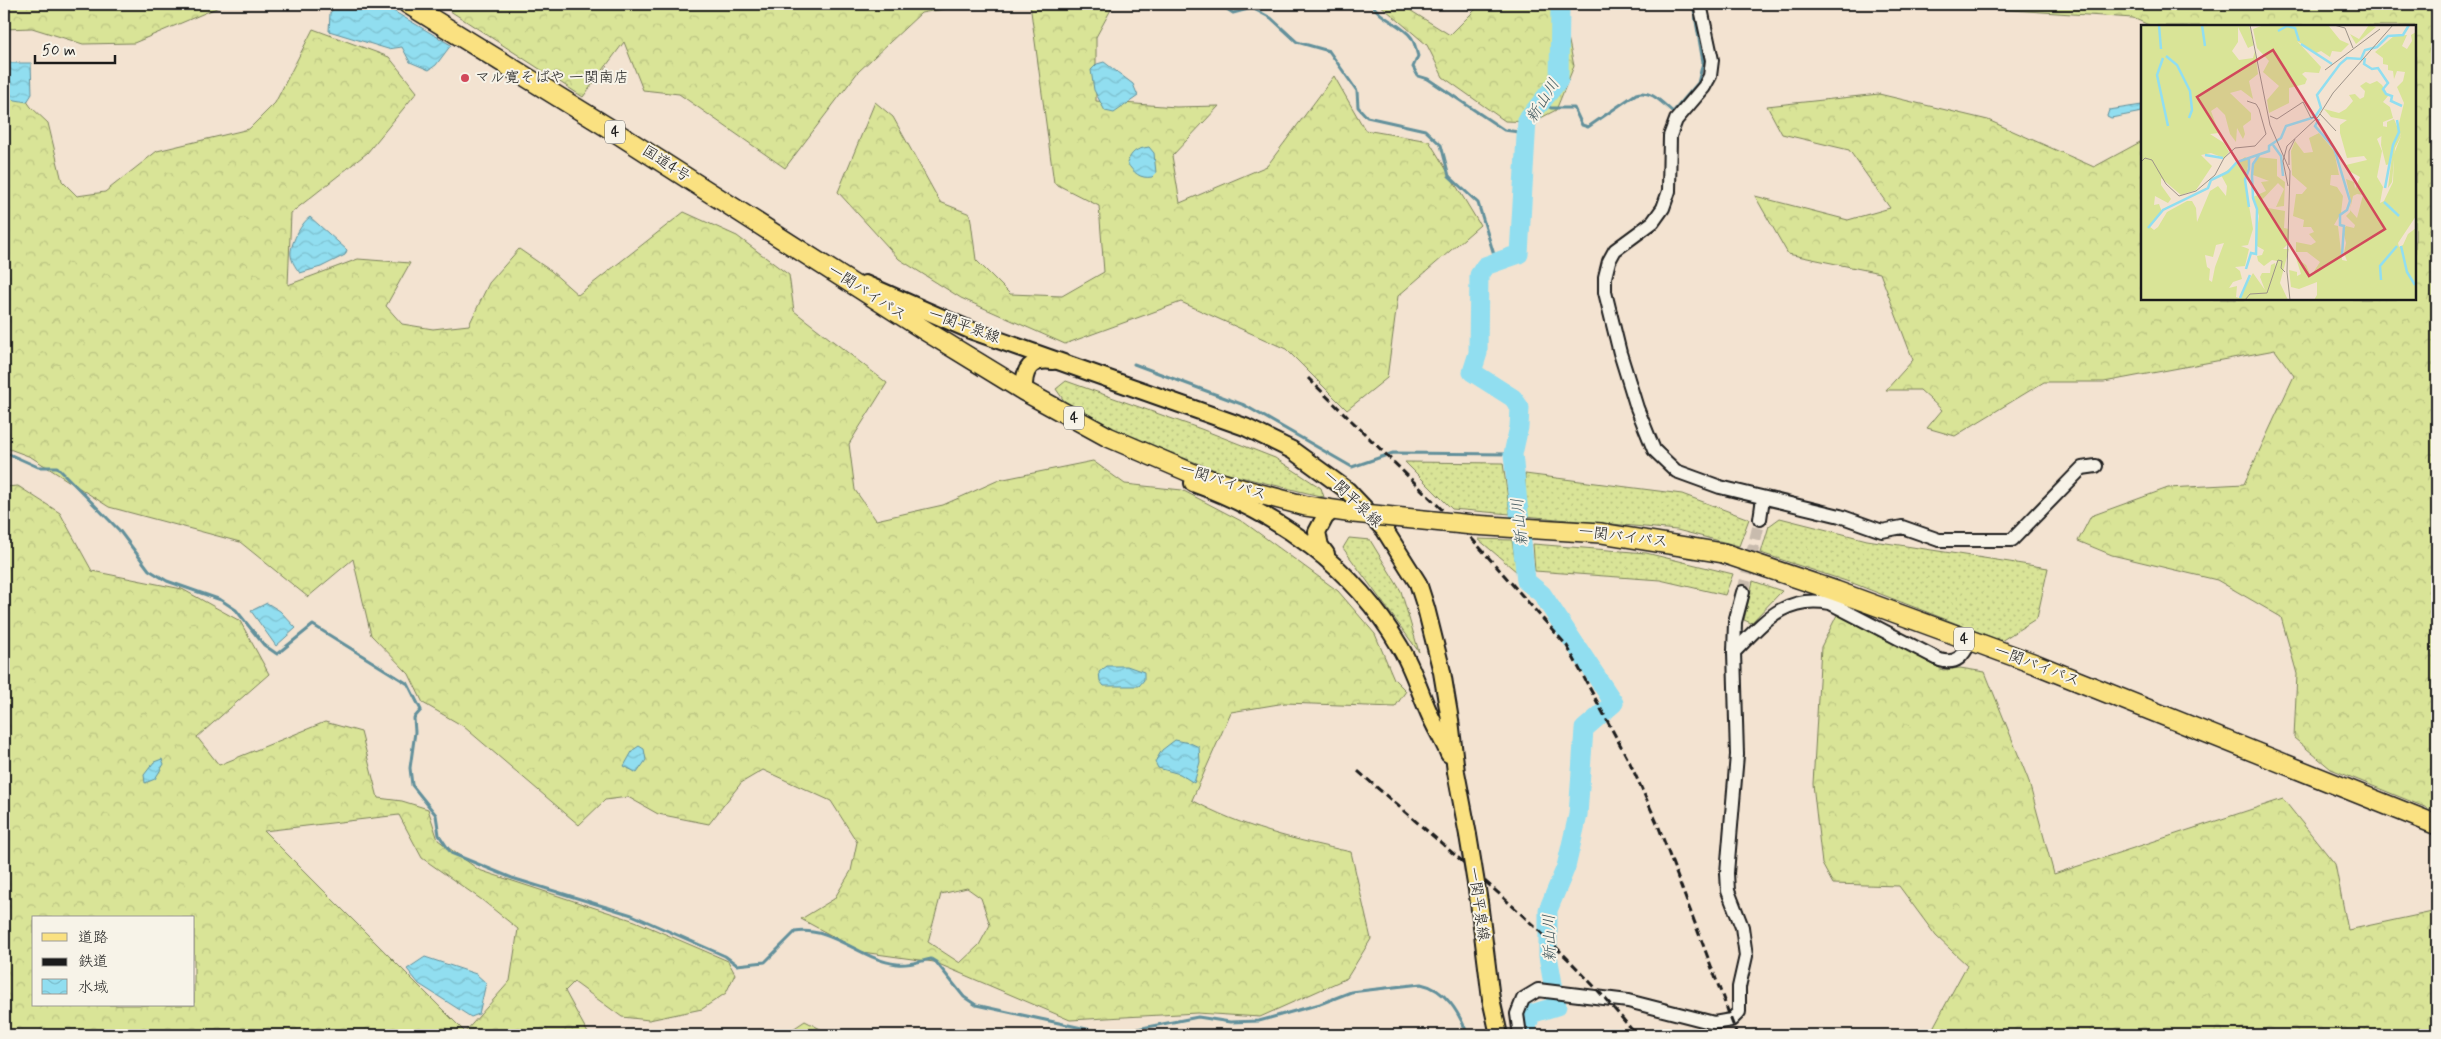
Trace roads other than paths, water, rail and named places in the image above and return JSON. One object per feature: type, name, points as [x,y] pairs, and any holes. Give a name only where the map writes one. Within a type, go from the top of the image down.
[{"type":"highway","name":"国道4号","points":[[408,4],[612,130],[820,264]]},
{"type":"highway","name":"一関バイパス","points":[[820,264],[1024,390],[1108,437],[1201,476],[1306,506],[1354,513],[1473,525],[1602,532],[1723,554],[1836,591],[2063,675],[2437,824]]},
{"type":"main road","name":"一関平泉線","points":[[820,264],[931,315],[1252,430],[1314,464],[1347,490],[1384,529],[1418,583],[1442,672],[1456,772],[1479,902],[1491,999],[1499,1035]]},
{"type":"main road","name":"一関平泉線","points":[[1024,390],[1024,380],[1031,365],[1041,359],[1055,361]]},
{"type":"main road","name":"一関平泉線","points":[[1108,437],[1145,463],[1252,508],[1283,526],[1332,562]]},
{"type":"main road","name":"一関平泉線","points":[[1333,510],[1325,517],[1317,532],[1320,546],[1383,619],[1401,648],[1456,772]]},
{"type":"street","points":[[1700,4],[1712,60],[1710,76],[1704,87],[1676,120],[1670,136],[1669,191],[1663,208],[1653,222],[1615,250],[1609,261],[1605,292],[1637,408],[1654,450],[1676,471],[1720,486],[1840,516],[1882,531],[1902,527],[1939,540],[2012,540],[2082,468],[2096,466]]},
{"type":"street","points":[[1760,519],[1763,498]]},
{"type":"street","points":[[1520,1035],[1517,1014],[1524,999],[1538,990],[1628,1001],[1714,1023],[1731,1020],[1739,1012],[1740,987],[1746,956],[1742,927],[1728,891],[1727,873],[1737,755],[1735,622],[1743,592]]},
{"type":"street","points":[[1734,652],[1775,612],[1786,606],[1817,600],[1830,603],[1852,613],[1940,660],[1948,662],[1957,660],[1964,654],[1971,641]]},
{"type":"water","points":[[337,4],[383,5],[451,45],[436,65],[429,70],[410,62],[402,47],[388,49],[329,31],[330,13]]},
{"type":"water","points":[[1104,62],[1133,84],[1138,96],[1114,113],[1105,111],[1094,90],[1091,70],[1097,64]]},
{"type":"water","points":[[4,63],[31,63],[32,94],[27,102],[4,98]]},
{"type":"water","points":[[2141,105],[2141,112],[2111,118],[2107,116],[2109,110]]},
{"type":"water","points":[[1149,147],[1154,153],[1156,173],[1152,177],[1144,177],[1135,172],[1127,163],[1135,151]]},
{"type":"water","points":[[310,217],[347,250],[345,255],[321,267],[300,273],[293,263],[291,251],[298,232]]},
{"type":"water","points":[[267,603],[280,611],[296,628],[276,646],[251,611]]},
{"type":"water","points":[[1107,666],[1127,666],[1144,672],[1144,680],[1139,686],[1104,686],[1100,681],[1099,672]]},
{"type":"water","points":[[1175,740],[1199,747],[1200,762],[1194,783],[1180,774],[1158,768],[1155,762],[1162,750]]},
{"type":"water","points":[[639,746],[644,749],[646,760],[637,773],[624,766],[633,750]]},
{"type":"water","points":[[162,759],[164,764],[155,779],[145,783],[144,775],[154,762]]},
{"type":"water","points":[[425,957],[476,974],[486,983],[479,1014],[471,1017],[419,984],[407,969]]},
{"type":"waterway","points":[[1219,4],[1233,13],[1252,8],[1271,18],[1297,42],[1329,51],[1357,91],[1358,107],[1367,117],[1425,130],[1441,145],[1449,176],[1478,203],[1496,261]]},
{"type":"waterway","points":[[1372,4],[1380,14],[1401,28],[1412,39],[1418,56],[1413,67],[1418,76],[1428,79],[1504,130],[1526,133]]},
{"type":"waterway","name":"新山川","points":[[1525,1035],[1531,1014],[1557,1006],[1548,956],[1548,910],[1566,867],[1578,815],[1584,729],[1614,703],[1542,594],[1526,581],[1513,454],[1519,427],[1520,408],[1513,398],[1472,372],[1478,353],[1479,275],[1485,266],[1519,254],[1527,120],[1559,80],[1560,4]]},
{"type":"waterway","points":[[1541,103],[1551,108],[1574,108],[1582,125],[1588,127],[1636,94],[1641,93],[1651,95],[1673,112],[1698,83],[1703,62],[1693,4]]},
{"type":"waterway","points":[[1134,364],[1244,405],[1352,467],[1393,453],[1513,454]]},
{"type":"waterway","points":[[9,454],[38,467],[57,467],[119,530],[149,570],[167,581],[221,600],[236,610],[264,645],[277,654],[313,625],[408,684],[421,710],[414,718],[415,732],[410,768],[412,785],[436,815],[439,835],[451,853],[512,878],[632,915],[725,956],[737,965],[765,962],[795,932],[809,931],[834,938],[871,956],[897,964],[931,959],[936,962],[964,997],[976,1005],[1105,1033],[1127,1031],[1198,1017],[1230,1022],[1259,1021],[1320,1004],[1351,992],[1421,984],[1438,991],[1450,1003],[1468,1035]]},
{"type":"tunnel","points":[[1743,592],[1760,519]]},
{"type":"railway","points":[[1308,378],[1473,540],[1567,646],[1630,763],[1658,825],[1737,1035]]},
{"type":"railway","points":[[1358,771],[1467,865],[1538,930],[1573,964],[1636,1035]]},
{"type":"place","name":"マル寛そばや 一関南店","points":[[465,78]]}]
